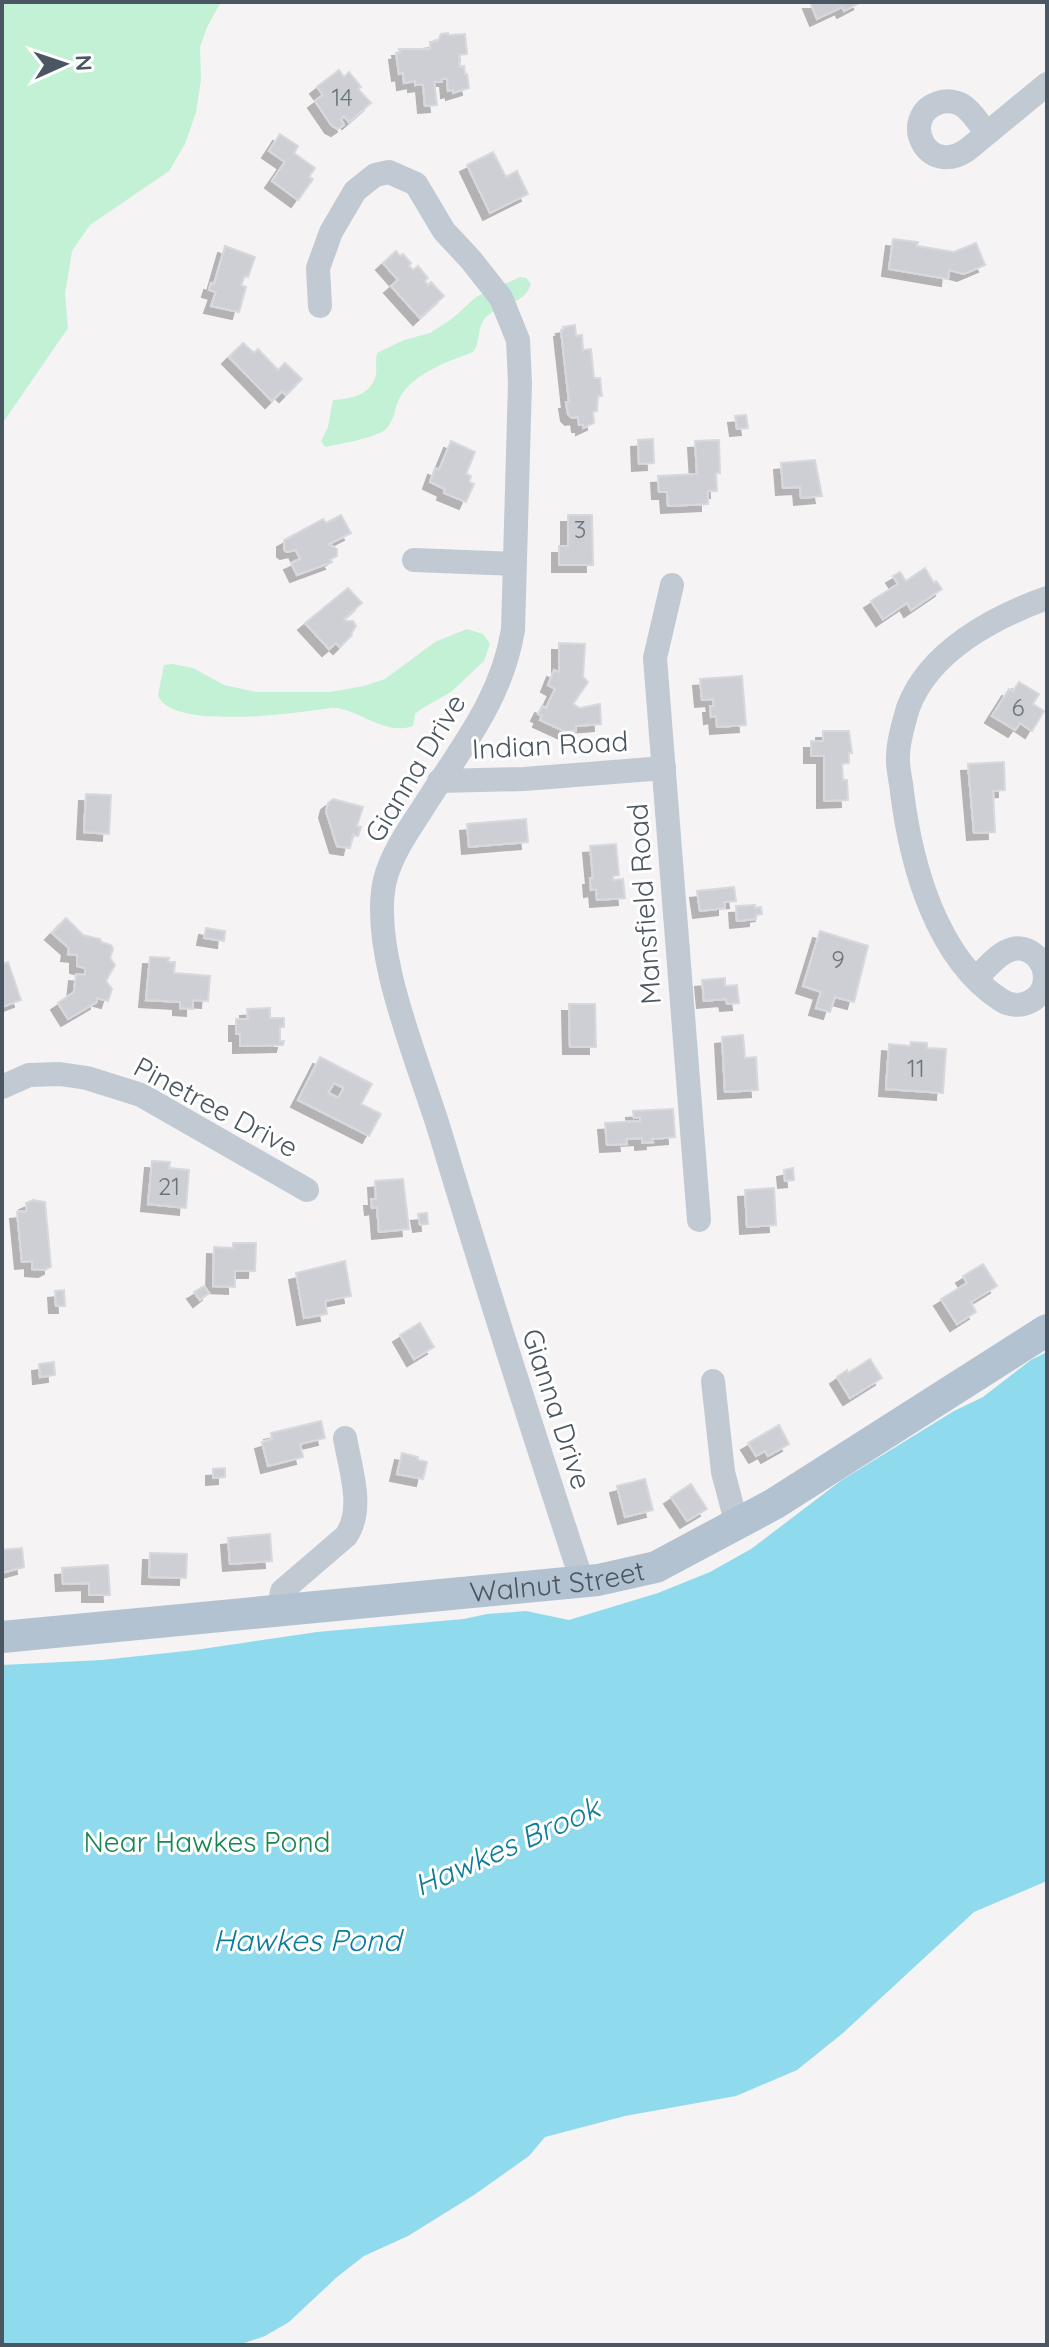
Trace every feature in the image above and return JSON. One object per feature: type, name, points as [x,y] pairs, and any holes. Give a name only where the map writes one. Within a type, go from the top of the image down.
[{"type":"main road","name":"Walnut Street","points":[[2,1637],[582,1581],[656,1567],[774,1504],[1047,1330]]},
{"type":"street","points":[[987,133],[1047,84]]},
{"type":"street","name":"Gianna Drive","points":[[320,306],[318,268],[331,232],[355,191],[375,175],[389,172],[416,184],[444,231],[501,298],[518,340],[520,383],[513,630],[508,658],[499,686],[484,713],[439,781],[391,863],[383,893],[381,932],[400,1005],[484,1280],[582,1581]]},
{"type":"street","points":[[414,560],[514,564]]},
{"type":"street","name":"Mansfield Road","points":[[672,585],[655,658],[699,1220]]},
{"type":"street","points":[[976,979],[949,942],[923,888],[905,817],[898,755],[909,706],[933,667],[977,630],[1047,598]]},
{"type":"street","name":"Indian Road","points":[[439,781],[524,779],[664,768]]},
{"type":"street","name":"Pinetree Drive","points":[[2,1087],[29,1075],[60,1074],[87,1078],[141,1095],[307,1190]]},
{"type":"street","points":[[713,1381],[723,1472],[737,1525]]},
{"type":"street","points":[[279,1610],[282,1591],[353,1527],[355,1494],[345,1438]]},
{"type":"green space","points":[[2,2],[221,2],[200,47],[201,80],[196,112],[185,144],[169,171],[90,225],[72,251],[65,294],[68,328],[2,424]]},
{"type":"green space","points":[[520,277],[531,284],[528,291],[486,317],[473,352],[453,359],[414,381],[400,397],[391,423],[385,430],[325,447],[321,441],[328,427],[333,400],[353,397],[370,387],[376,374],[377,353],[404,340],[430,333],[476,297]]},
{"type":"green space","points":[[467,629],[483,634],[490,644],[484,661],[451,692],[415,714],[413,726],[391,727],[339,708],[265,716],[209,716],[185,713],[167,706],[158,695],[164,665],[172,664],[193,668],[224,685],[256,692],[330,692],[364,686],[385,679],[435,642]]},
{"type":"water","name":"Hawkes Pond","points":[[1047,1352],[1047,1881],[974,1912],[843,2033],[797,2070],[736,2096],[625,2116],[545,2137],[529,2156],[474,2195],[408,2236],[364,2256],[289,2322],[265,2336],[239,2345],[2,2345],[2,1665],[102,1660],[487,1614],[526,1611],[569,1620],[658,1593],[710,1572],[751,1549],[842,1480],[954,1411],[983,1397],[1031,1360]]},
{"type":"building","points":[[810,2],[861,2],[817,19]]},
{"type":"building","points":[[441,34],[465,34],[467,54],[459,55],[460,67],[464,66],[469,88],[453,93],[453,90],[448,91],[447,79],[434,82],[437,105],[425,106],[423,84],[415,85],[415,81],[404,83],[403,73],[399,74],[396,53],[400,52],[399,49],[430,49],[430,42],[438,41]]},
{"type":"building","points":[[339,70],[344,77],[349,72],[361,87],[358,89],[371,103],[349,122],[344,116],[341,119],[344,125],[338,129],[332,126],[315,101],[323,95],[317,87]]},
{"type":"building","points":[[280,134],[298,146],[294,153],[315,168],[309,177],[313,179],[298,200],[272,181],[285,162],[269,151]]},
{"type":"building","points":[[493,152],[506,177],[517,171],[528,194],[490,213],[467,165]]},
{"type":"building","points":[[893,239],[954,252],[976,243],[985,265],[964,274],[949,270],[948,279],[889,269]]},
{"type":"building","points":[[225,246],[255,257],[248,277],[245,276],[241,285],[246,287],[239,312],[211,306],[216,292],[209,290],[211,283],[214,284]]},
{"type":"building","points":[[396,251],[400,256],[403,254],[413,270],[418,266],[428,278],[425,281],[428,285],[431,282],[444,296],[420,318],[391,286],[398,280],[383,263]]},
{"type":"building","points":[[575,325],[576,336],[582,335],[583,350],[591,349],[594,378],[600,378],[602,396],[598,396],[597,411],[593,412],[594,423],[583,428],[579,425],[578,417],[572,418],[568,414],[566,402],[569,402],[561,330]]},
{"type":"building","points":[[243,343],[254,353],[258,349],[278,370],[285,363],[302,379],[286,395],[282,391],[272,401],[229,357]]},
{"type":"building","points":[[746,415],[748,428],[737,429],[735,416]]},
{"type":"building","points":[[653,439],[654,463],[639,464],[638,440]]},
{"type":"building","points":[[719,440],[717,491],[708,491],[708,504],[668,506],[667,492],[659,492],[658,476],[697,474],[695,441]]},
{"type":"building","points":[[451,441],[475,452],[466,474],[471,476],[469,482],[474,484],[466,502],[444,493],[445,489],[430,482],[435,468],[439,470]]},
{"type":"building","points":[[815,460],[822,496],[801,498],[800,487],[783,488],[781,463]]},
{"type":"building","points":[[341,515],[351,533],[329,544],[337,549],[337,556],[330,560],[332,562],[297,575],[291,563],[300,559],[296,550],[284,550],[284,540],[323,519],[326,523]]},
{"type":"building","points":[[568,515],[592,515],[593,565],[559,565],[559,546],[568,546]]},
{"type":"building","points":[[925,568],[934,583],[936,581],[942,589],[911,610],[907,603],[883,619],[871,601],[898,584],[893,576],[900,572],[906,581]]},
{"type":"building","points":[[348,588],[362,603],[344,619],[353,621],[356,626],[340,647],[336,643],[329,649],[305,623]]},
{"type":"building","points":[[559,643],[585,644],[583,677],[588,682],[573,704],[580,708],[600,704],[601,724],[576,726],[576,731],[566,732],[540,720],[542,716],[538,714],[542,706],[546,708],[555,689],[548,685],[554,670],[559,672]]},
{"type":"building","points":[[742,676],[746,725],[717,727],[716,716],[711,717],[713,699],[702,700],[700,679]]},
{"type":"building","points":[[1019,682],[1039,694],[1033,704],[1044,711],[1032,731],[1020,723],[1015,730],[992,716],[1009,689],[1013,691]]},
{"type":"building","points":[[823,731],[849,731],[852,753],[849,753],[849,763],[842,764],[848,800],[824,801],[824,756],[811,756],[811,741],[823,741]]},
{"type":"building","points":[[1004,762],[1005,790],[993,791],[995,832],[974,833],[968,764]]},
{"type":"building","points":[[86,794],[111,795],[109,834],[84,832]]},
{"type":"building","points":[[333,799],[363,807],[357,826],[361,827],[358,836],[353,835],[350,848],[337,846],[326,811]]},
{"type":"building","points":[[526,819],[528,842],[469,847],[467,824]]},
{"type":"building","points":[[616,844],[619,875],[613,876],[613,880],[623,879],[625,898],[597,900],[596,889],[591,890],[590,846]]},
{"type":"building","points":[[734,887],[736,901],[725,902],[725,908],[700,911],[697,891]]},
{"type":"building","points":[[755,905],[755,908],[761,907],[762,914],[756,915],[756,919],[737,921],[736,906]]},
{"type":"building","points":[[66,918],[83,935],[111,945],[110,958],[115,965],[106,981],[112,989],[108,1001],[97,998],[97,1002],[68,1019],[58,1003],[74,992],[76,974],[85,975],[85,968],[77,966],[77,955],[68,954],[69,948],[52,933]]},
{"type":"building","points":[[206,928],[225,931],[224,941],[204,938]]},
{"type":"building","points":[[820,931],[868,946],[854,1002],[835,997],[830,1012],[816,1008],[821,992],[803,986]]},
{"type":"building","points":[[150,957],[169,958],[168,962],[175,962],[174,973],[210,976],[208,1001],[193,1000],[193,1009],[180,1008],[180,1002],[146,1000]]},
{"type":"building","points":[[8,962],[21,1000],[2,1007],[2,964]]},
{"type":"building","points":[[725,978],[725,986],[737,985],[739,1003],[727,1004],[726,999],[704,1001],[702,980]]},
{"type":"building","points":[[569,1004],[595,1004],[596,1047],[570,1047]]},
{"type":"building","points":[[270,1008],[270,1018],[284,1018],[284,1027],[280,1027],[283,1045],[240,1046],[236,1019],[248,1019],[247,1009]]},
{"type":"building","points":[[743,1035],[745,1058],[756,1057],[758,1090],[725,1092],[722,1037]]},
{"type":"building","points":[[911,1042],[927,1043],[927,1048],[946,1049],[943,1093],[886,1089],[889,1044],[910,1046]]},
{"type":"building","points":[[320,1057],[372,1084],[361,1104],[381,1114],[369,1136],[298,1100]],"holes":[[[334,1083],[344,1088],[338,1098],[328,1093]]]},
{"type":"building","points":[[673,1109],[675,1137],[642,1143],[642,1138],[626,1139],[627,1144],[607,1145],[605,1123],[640,1121],[640,1117],[634,1118],[633,1111]]},
{"type":"building","points":[[152,1161],[170,1162],[169,1168],[189,1170],[186,1208],[148,1204]]},
{"type":"building","points":[[793,1168],[794,1180],[785,1181],[784,1170]]},
{"type":"building","points":[[403,1179],[409,1229],[379,1232],[377,1207],[372,1208],[371,1199],[376,1199],[375,1181]]},
{"type":"building","points":[[774,1188],[776,1225],[747,1227],[745,1190]]},
{"type":"building","points":[[33,1200],[45,1202],[51,1267],[45,1270],[32,1269],[32,1261],[22,1262],[17,1212],[27,1211],[26,1203]]},
{"type":"building","points":[[427,1213],[428,1224],[420,1225],[418,1214]]},
{"type":"building","points":[[233,1243],[256,1243],[255,1271],[235,1271],[235,1287],[213,1286],[214,1247],[233,1248]]},
{"type":"building","points":[[345,1261],[351,1296],[325,1301],[327,1314],[304,1318],[296,1273]]},
{"type":"building","points":[[983,1264],[997,1286],[971,1302],[976,1312],[957,1324],[941,1299],[967,1283],[963,1276]]},
{"type":"building","points":[[204,1286],[209,1293],[200,1300],[194,1292]]},
{"type":"building","points":[[64,1290],[65,1306],[56,1306],[55,1291]]},
{"type":"building","points":[[420,1323],[434,1347],[414,1359],[400,1335]]},
{"type":"building","points":[[870,1359],[882,1378],[850,1398],[837,1377]]},
{"type":"building","points":[[54,1362],[55,1375],[40,1377],[39,1364]]},
{"type":"building","points":[[321,1421],[325,1438],[300,1444],[303,1457],[268,1466],[262,1442],[272,1439],[271,1433]]},
{"type":"building","points":[[779,1425],[789,1444],[768,1456],[765,1451],[756,1456],[748,1443]]},
{"type":"building","points":[[402,1453],[427,1462],[423,1479],[397,1474]]},
{"type":"building","points":[[225,1468],[225,1477],[213,1478],[213,1469]]},
{"type":"building","points":[[645,1479],[653,1510],[625,1517],[617,1486]]},
{"type":"building","points":[[691,1484],[707,1509],[687,1521],[671,1497]]},
{"type":"building","points":[[270,1534],[272,1561],[230,1564],[228,1538]]},
{"type":"building","points":[[22,1548],[24,1567],[2,1573],[2,1550]]},
{"type":"building","points":[[150,1553],[187,1554],[186,1578],[149,1577]]},
{"type":"building","points":[[108,1565],[110,1595],[89,1595],[89,1583],[63,1584],[62,1568]]},
{"type":"park label","name":"Near Hawkes Pond","points":[[207,1842]]},
{"type":"water label","name":"Hawkes Brook","points":[[507,1847]]}]
